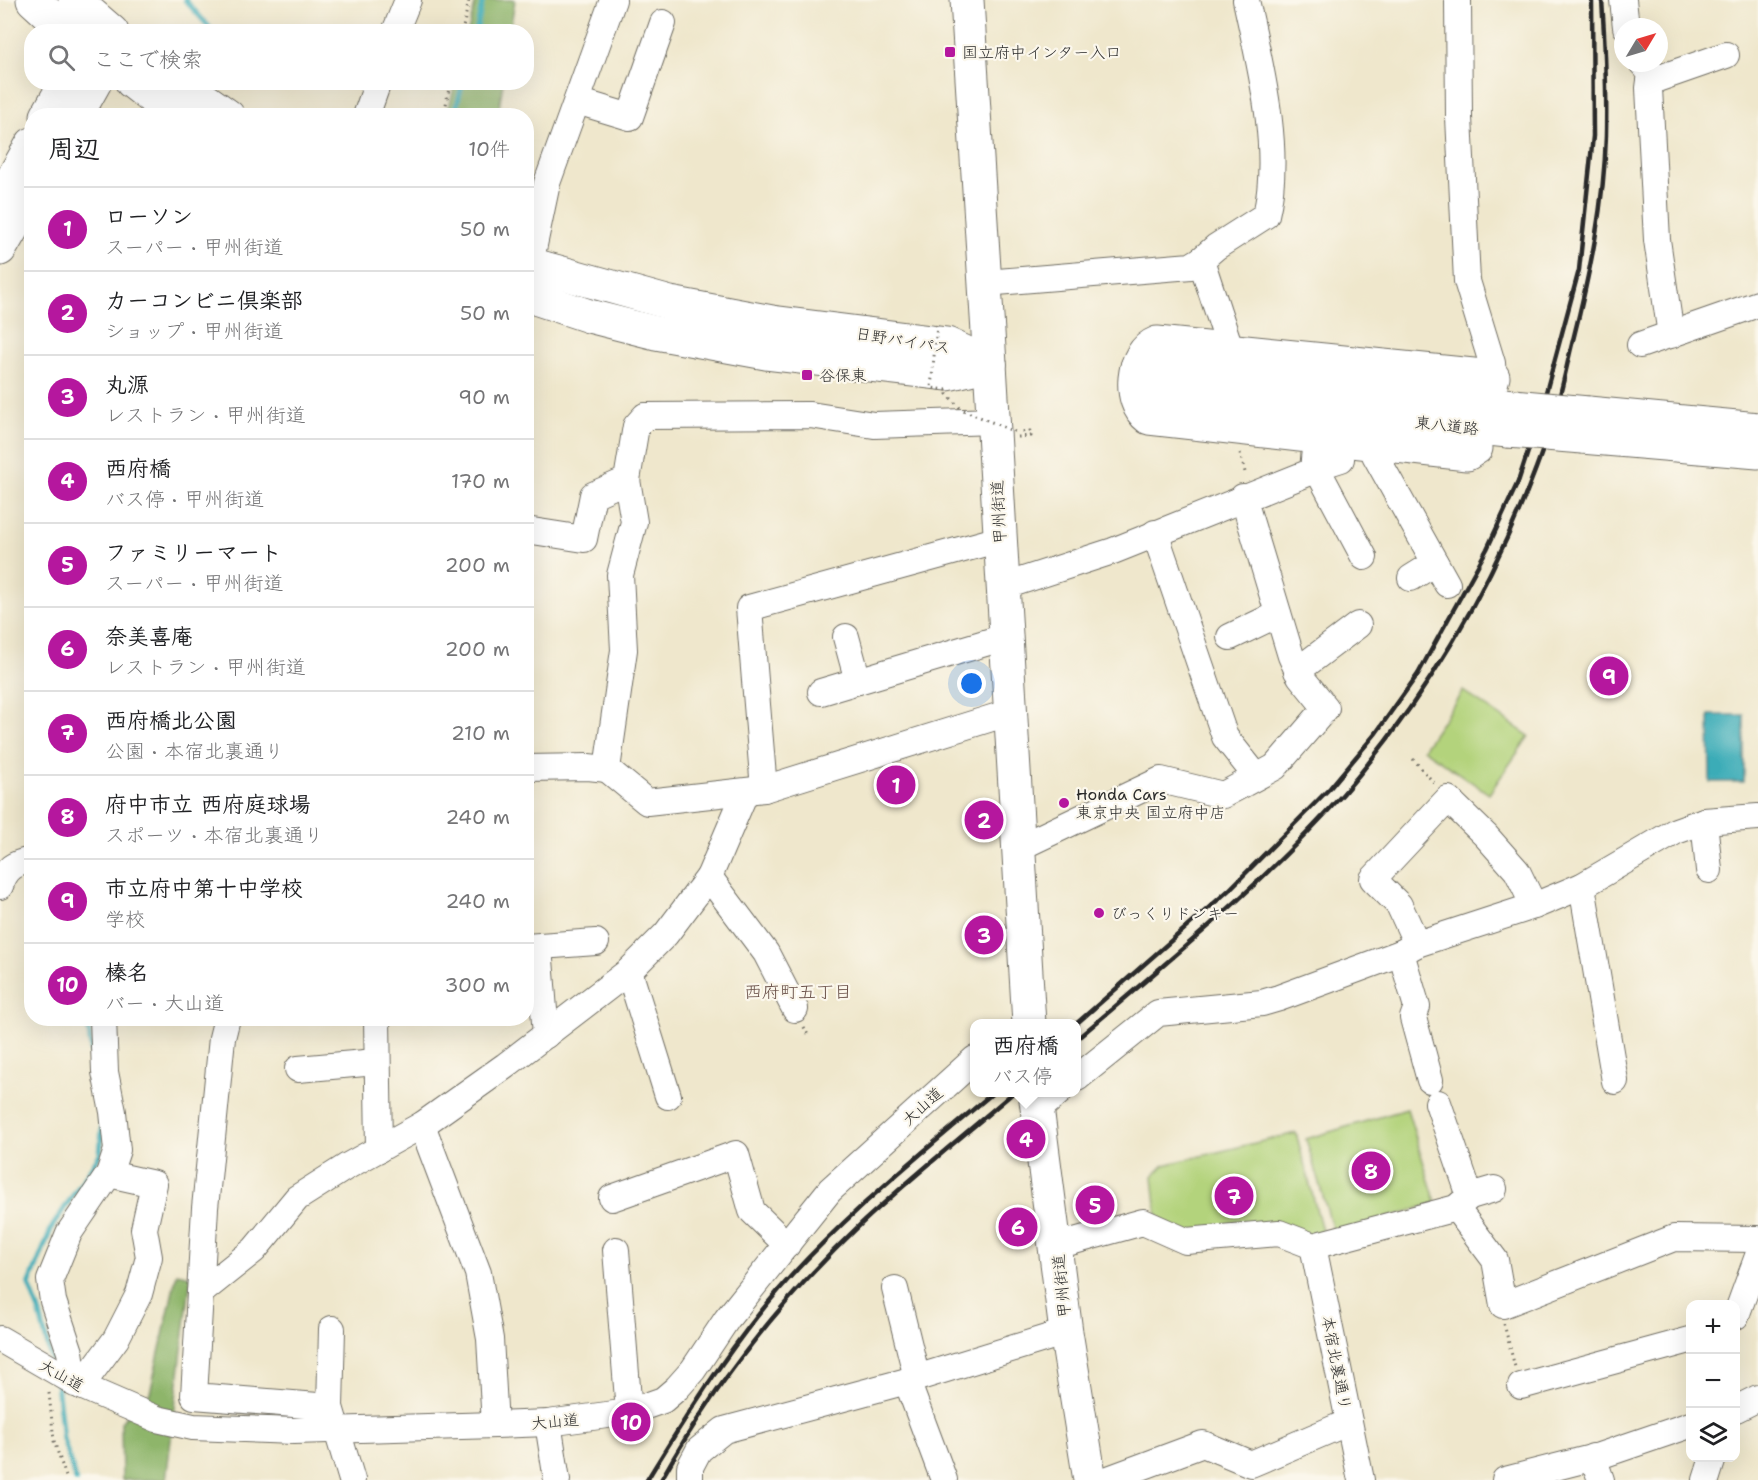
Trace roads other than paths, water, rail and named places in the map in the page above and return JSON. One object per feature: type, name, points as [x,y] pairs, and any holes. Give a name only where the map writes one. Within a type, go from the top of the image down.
[{"type":"main road","points":[[33,0],[59,24]]},
{"type":"main road","points":[[75,0],[103,24]]},
{"type":"main road","name":"甲州街道","points":[[967,0],[990,364],[1007,430],[1000,539],[1029,1019]]},
{"type":"main road","points":[[51,108],[62,90]]},
{"type":"main road","points":[[80,108],[91,90]]},
{"type":"main road","points":[[142,90],[166,108]]},
{"type":"main road","points":[[191,90],[217,108]]},
{"type":"main road","points":[[0,201],[24,158]]},
{"type":"main road","points":[[0,249],[24,208]]},
{"type":"main road","name":"日野バイパス","points":[[534,278],[589,316],[656,333],[766,353],[948,374],[990,364]]},
{"type":"main road","points":[[1476,448],[1467,453],[1376,443],[1316,452],[1149,418],[1142,413],[1137,379],[1140,355],[1147,347],[1157,343],[1227,350],[1501,400]]},
{"type":"main road","name":"東八道路","points":[[1137,379],[1501,400],[1585,425],[1758,452]]},
{"type":"main road","name":"東八道路","points":[[1585,425],[1758,429]]},
{"type":"main road","name":"甲州街道","points":[[1044,1099],[1056,1246],[1066,1332],[1090,1480]]},
{"type":"street","points":[[398,24],[408,0]]},
{"type":"street","points":[[534,245],[547,183],[613,0]]},
{"type":"street","points":[[985,283],[1191,266],[1266,215],[1271,192],[1266,104],[1246,0]]},
{"type":"street","points":[[1458,0],[1459,117],[1467,281],[1501,400]]},
{"type":"street","points":[[1623,0],[1625,18]]},
{"type":"street","points":[[577,101],[630,117],[663,24]]},
{"type":"street","points":[[1651,72],[1657,79],[1726,55]]},
{"type":"street","points":[[1647,72],[1657,240],[1671,335]]},
{"type":"street","points":[[369,108],[375,90]]},
{"type":"street","points":[[1201,260],[1227,339],[1227,350]]},
{"type":"street","points":[[1640,345],[1758,304]]},
{"type":"street","points":[[607,769],[624,650],[620,575],[634,522],[627,480],[636,426],[645,416],[810,415],[874,425],[1007,430]]},
{"type":"street","points":[[1376,443],[1375,455],[1441,574],[1411,578]]},
{"type":"street","points":[[1316,452],[1341,459]]},
{"type":"street","points":[[1002,587],[1113,551],[1248,495],[1313,471],[1316,452]]},
{"type":"street","points":[[1316,452],[1364,557]]},
{"type":"street","points":[[534,531],[585,539],[593,495],[627,480]]},
{"type":"street","points":[[1020,847],[1161,780],[1223,795],[1275,767],[1326,708],[1297,671],[1278,614],[1248,495]]},
{"type":"street","points":[[1155,533],[1225,737],[1256,776]]},
{"type":"street","points":[[200,1293],[254,1250],[297,1198],[320,1182],[422,1125],[546,1035],[629,970],[666,934],[709,877],[755,791],[749,608],[1000,539]]},
{"type":"street","points":[[1230,637],[1278,614]]},
{"type":"street","points":[[1297,671],[1358,625]]},
{"type":"street","points":[[846,636],[858,681]]},
{"type":"street","points":[[821,692],[1005,637]]},
{"type":"street","points":[[534,768],[607,769],[647,802],[755,791],[1011,712]]},
{"type":"street","points":[[1534,906],[1517,871],[1448,799],[1373,879],[1399,905],[1409,949],[1417,1007],[1413,1018],[1434,1092],[1495,1260],[1503,1305],[1674,1238],[1758,1239]]},
{"type":"street","points":[[1081,1075],[1158,1013],[1262,1003],[1534,906],[1582,886],[1676,831],[1704,821],[1758,817]]},
{"type":"street","points":[[1704,821],[1709,870]]},
{"type":"street","points":[[0,886],[4,874],[15,863],[24,861]]},
{"type":"street","points":[[709,877],[766,952],[795,1009]]},
{"type":"street","points":[[1582,886],[1615,1081]]},
{"type":"street","points":[[534,947],[596,942]]},
{"type":"street","points":[[534,954],[546,1035]]},
{"type":"street","points":[[629,970],[668,1096]]},
{"type":"street","points":[[62,1376],[69,1352],[53,1301],[50,1280],[69,1233],[109,1174],[117,1150],[113,1112],[105,1072],[103,1026]]},
{"type":"street","points":[[225,1026],[205,1208],[194,1396],[333,1418]]},
{"type":"street","points":[[377,1026],[379,1149]]},
{"type":"street","points":[[298,1069],[376,1062]]},
{"type":"street","name":"大山道","points":[[0,1339],[62,1376],[158,1419],[193,1426],[333,1418],[495,1425],[548,1423],[629,1412],[663,1400],[677,1388],[693,1370],[727,1319],[830,1190],[970,1064]]},
{"type":"street","points":[[422,1125],[478,1273],[490,1339],[495,1425]]},
{"type":"street","points":[[612,1197],[736,1154],[752,1211],[787,1245]]},
{"type":"street","points":[[62,1376],[116,1339],[139,1294],[149,1257],[144,1228],[154,1184],[109,1174]]},
{"type":"street","points":[[1056,1246],[1143,1222],[1186,1241],[1279,1233],[1313,1246],[1473,1198]]},
{"type":"street","name":"本宿北裏通り","points":[[1313,1246],[1361,1480]]},
{"type":"street","points":[[616,1250],[629,1412]]},
{"type":"street","points":[[1740,1305],[1758,1256]]},
{"type":"street","points":[[895,1289],[912,1379],[944,1480]]},
{"type":"street","points":[[332,1329],[333,1418],[352,1480]]},
{"type":"street","points":[[690,1480],[690,1467],[699,1450],[724,1430],[912,1379],[1066,1332]]},
{"type":"street","points":[[1521,1386],[1686,1341]]},
{"type":"street","points":[[1738,1408],[1758,1398]]},
{"type":"street","points":[[1106,1480],[1203,1444],[1251,1464],[1348,1422]]},
{"type":"street","points":[[548,1423],[557,1480]]},
{"type":"street","points":[[1505,1480],[1597,1469],[1686,1427]]},
{"type":"street","points":[[1706,1480],[1712,1462]]},
{"type":"water","points":[[1709,715],[1744,715],[1744,782],[1710,782]]},
{"type":"waterway","points":[[185,0],[206,24]]},
{"type":"waterway","points":[[478,24],[483,0]]},
{"type":"waterway","points":[[456,108],[461,90]]},
{"type":"waterway","points":[[88,1026],[92,1056]]},
{"type":"waterway","points":[[51,1360],[40,1314],[29,1285],[52,1227],[100,1154],[102,1130],[99,1103]]},
{"type":"waterway","points":[[57,1383],[63,1439],[76,1480]]},
{"type":"railway","points":[[1081,1020],[1229,890],[1330,788],[1376,733],[1418,674],[1487,549],[1518,482],[1539,418],[1579,270],[1593,136],[1592,0]]},
{"type":"railway","points":[[1081,1036],[1248,891],[1343,794],[1377,752],[1439,665],[1491,571],[1514,523],[1552,423],[1590,264],[1605,161],[1606,68],[1602,0]]},
{"type":"railway","points":[[647,1480],[721,1365],[784,1284],[875,1194],[988,1097]]},
{"type":"railway","points":[[661,1480],[727,1377],[805,1281],[862,1223],[1008,1097]]},
{"type":"place","name":"国立府中インター入口","points":[[950,52]]},
{"type":"place","name":"谷保東","points":[[807,375]]},
{"type":"place","name":"市立府中第十中学校","points":[[1609,676]]},
{"type":"place","name":"ローソン","points":[[896,785]]},
{"type":"place","name":"Honda Cars 東京中央 国立府中店","points":[[1064,803]]},
{"type":"place","name":"カーコンビニ倶楽部","points":[[984,820]]},
{"type":"place","name":"びっくりドンキー","points":[[1099,913]]},
{"type":"place","name":"丸源","points":[[984,935]]},
{"type":"place","name":"西府橋","points":[[1026,1139]]},
{"type":"place","name":"府中市立 西府庭球場","points":[[1371,1171]]},
{"type":"place","name":"西府橋北公園","points":[[1234,1196]]},
{"type":"place","name":"ファミリーマート","points":[[1095,1205]]},
{"type":"place","name":"奈美喜庵","points":[[1018,1227]]},
{"type":"place","name":"榛名","points":[[631,1422]]},
{"type":"district","name":"西府町五丁目","points":[[798,992]]}]
